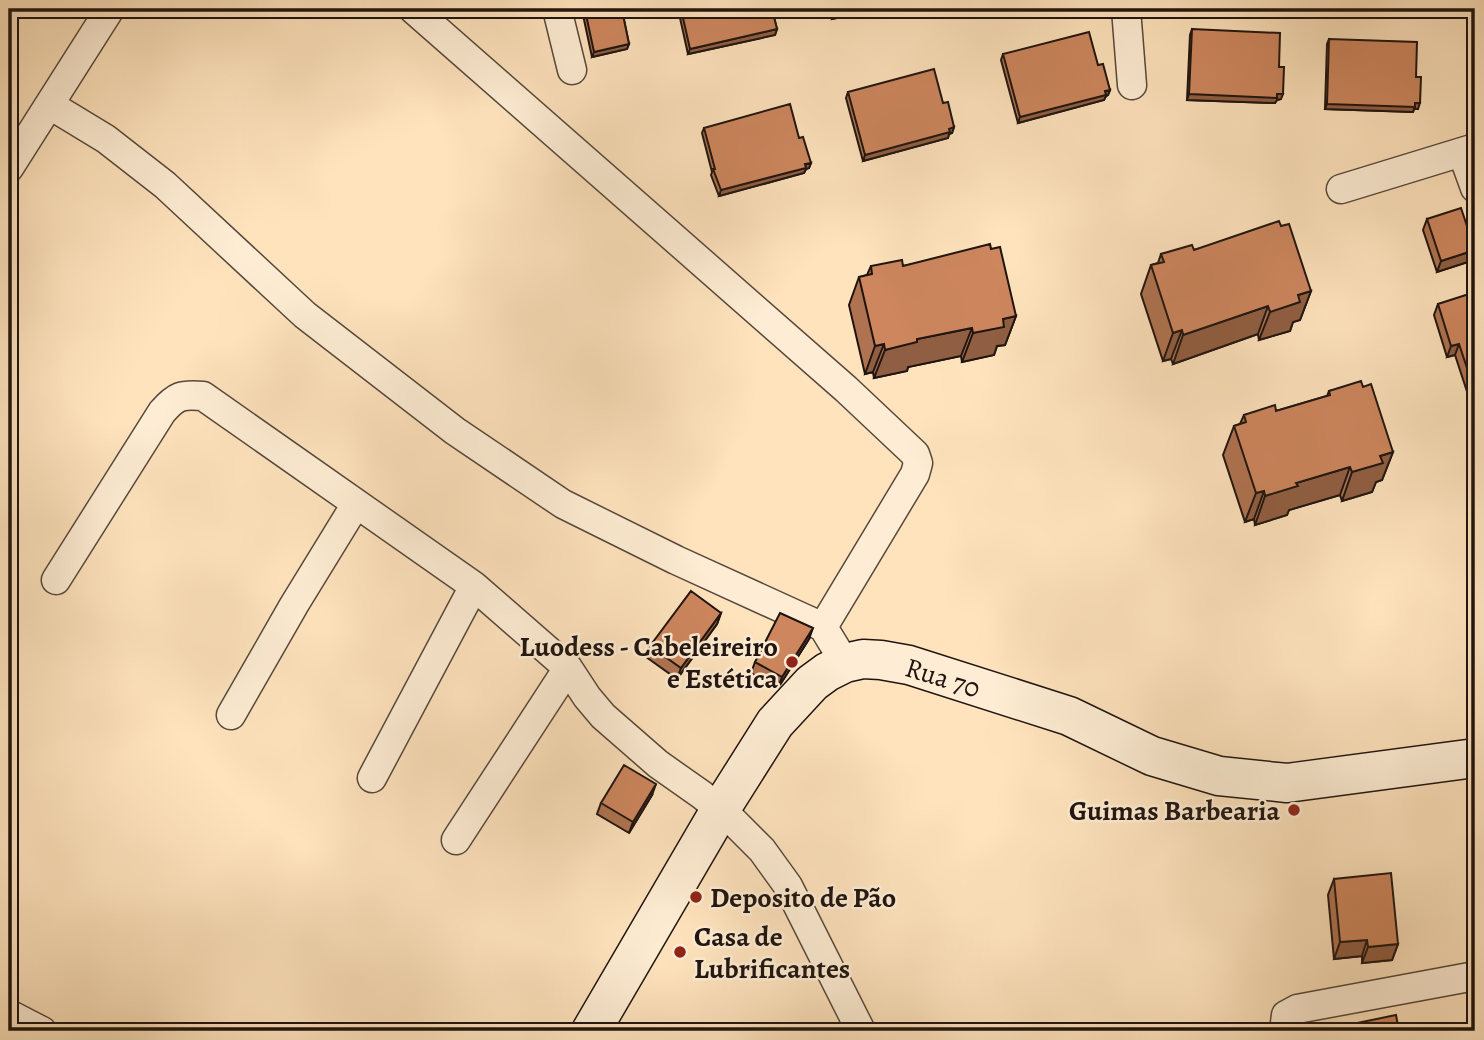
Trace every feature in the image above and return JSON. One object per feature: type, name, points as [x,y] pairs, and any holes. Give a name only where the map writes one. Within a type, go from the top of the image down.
[{"type":"street","points":[[9,168],[110,9]]},
{"type":"street","points":[[413,9],[846,389],[915,454],[918,463],[915,474],[823,627]]},
{"type":"street","points":[[557,9],[572,70]]},
{"type":"street","points":[[1126,9],[1132,85]]},
{"type":"street","points":[[50,106],[106,139],[165,185],[304,315],[455,431],[564,504],[676,560],[823,627],[845,663]]},
{"type":"street","points":[[1340,189],[1469,150],[1475,188]]},
{"type":"street","points":[[56,580],[162,412],[174,399],[186,395],[203,396],[474,586],[568,668],[603,716],[658,764],[720,810],[762,850],[788,886],[861,1031]]},
{"type":"street","points":[[231,715],[356,505]]},
{"type":"street","points":[[372,778],[474,586]]},
{"type":"street","name":"Rua 70","points":[[591,1031],[720,810],[775,723],[793,701],[827,672],[845,663],[863,659],[909,665],[1069,716],[1152,756],[1219,776],[1287,783],[1475,758]]},
{"type":"street","points":[[456,839],[568,668]]},
{"type":"street","points":[[1284,1031],[1286,1015],[1297,1009],[1475,976]]},
{"type":"street","points":[[9,1014],[42,1031]]},
{"type":"building","points":[[583,9],[627,9],[622,10],[629,44],[594,52]]},
{"type":"building","points":[[681,9],[772,9],[777,29],[690,49]]},
{"type":"building","points":[[833,9],[856,9],[834,14]]},
{"type":"building","points":[[1192,29],[1280,33],[1279,67],[1284,67],[1283,94],[1277,94],[1277,98],[1189,94]]},
{"type":"building","points":[[1089,32],[1098,65],[1103,64],[1110,90],[1105,91],[1106,95],[1020,117],[1003,54]]},
{"type":"building","points":[[1329,39],[1417,42],[1416,77],[1421,77],[1420,103],[1415,103],[1415,107],[1327,104]]},
{"type":"building","points":[[934,69],[943,103],[948,102],[954,127],[949,129],[950,132],[865,155],[848,92]]},
{"type":"building","points":[[790,104],[799,138],[803,137],[811,163],[805,164],[806,168],[721,190],[713,169],[704,128]]},
{"type":"building","points":[[1461,208],[1475,250],[1441,261],[1427,219]]},
{"type":"building","points":[[1279,221],[1281,226],[1289,224],[1311,291],[1298,295],[1300,302],[1270,312],[1268,306],[1183,335],[1182,330],[1173,333],[1151,265],[1164,262],[1161,254],[1192,245],[1194,250]]},
{"type":"building","points":[[990,244],[991,249],[1000,247],[1016,316],[1003,319],[1004,327],[973,333],[972,328],[917,339],[917,342],[885,350],[884,344],[875,346],[859,277],[872,274],[871,266],[902,260],[903,266]]},
{"type":"building","points":[[1472,293],[1475,303],[1475,392],[1459,344],[1451,346],[1438,304]]},
{"type":"building","points":[[1361,381],[1363,387],[1371,384],[1393,452],[1380,456],[1383,463],[1352,472],[1350,467],[1296,483],[1298,486],[1265,496],[1264,491],[1256,493],[1234,426],[1246,422],[1244,415],[1275,405],[1276,411],[1330,395],[1329,391]]},
{"type":"building","points":[[691,591],[721,613],[681,668],[650,646]]},
{"type":"building","points":[[780,613],[813,628],[782,677],[755,662]]},
{"type":"building","points":[[624,765],[656,784],[633,822],[601,803]]},
{"type":"building","points":[[1391,873],[1398,944],[1368,947],[1367,940],[1340,942],[1334,879]]},
{"type":"building","points":[[1396,1015],[1399,1031],[1323,1031],[1323,1030]]},
{"type":"place","name":"Luodess - Cabeleireiro e Estética","points":[[792,662]]},
{"type":"place","name":"Guimas Barbearia","points":[[1294,810]]},
{"type":"place","name":"Deposito de Pão","points":[[696,897]]},
{"type":"place","name":"Casa de Lubrificantes","points":[[680,952]]}]
